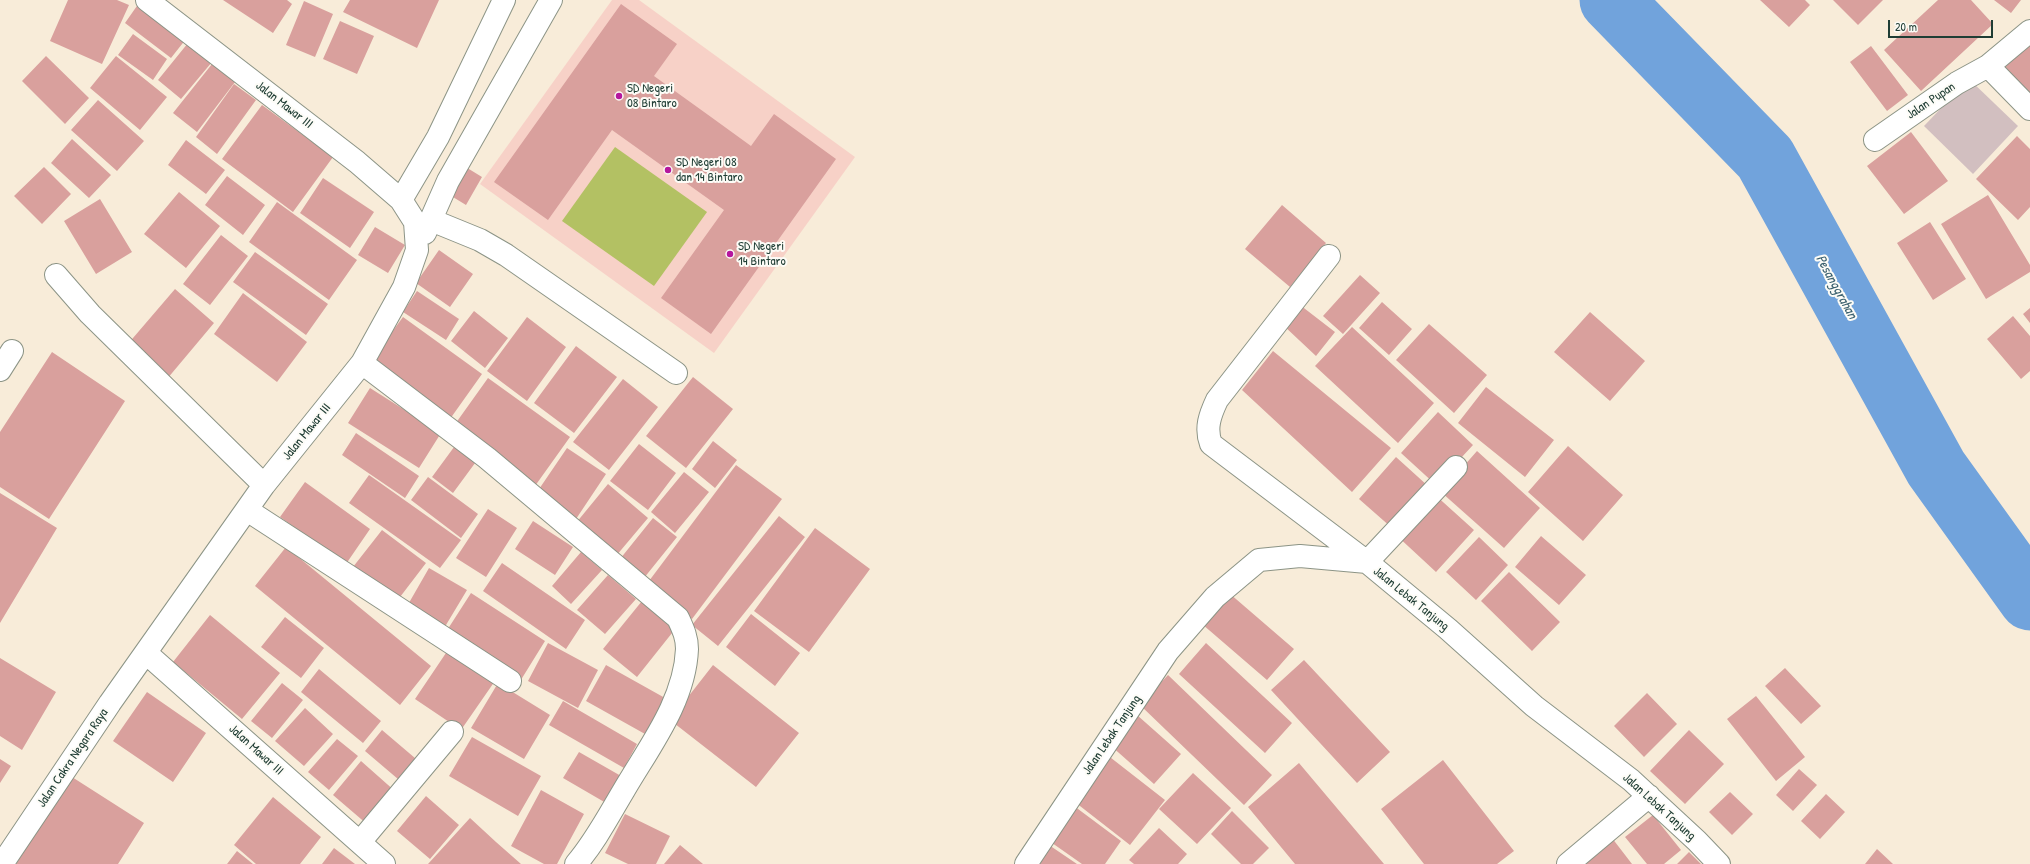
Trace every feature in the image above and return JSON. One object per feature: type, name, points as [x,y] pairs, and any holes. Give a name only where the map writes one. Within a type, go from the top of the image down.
[{"type":"street","name":"Jalan Mawar III","points":[[147,0],[357,162],[401,200],[415,222],[417,250],[404,287],[362,363],[264,485],[146,653],[384,864]]},
{"type":"street","points":[[401,200],[438,137],[504,0]]},
{"type":"street","points":[[417,250],[448,181],[551,0]]},
{"type":"street","name":"Jalan Pupan","points":[[1875,140],[1956,83],[1988,66],[2030,31]]},
{"type":"street","points":[[1988,66],[2030,109]]},
{"type":"street","points":[[430,220],[480,240],[506,255],[676,373]]},
{"type":"street","points":[[1330,256],[1217,400],[1210,416],[1208,438],[1211,444],[1367,562],[1456,467]]},
{"type":"street","points":[[56,275],[90,314],[264,485]]},
{"type":"street","points":[[0,370],[12,350]]},
{"type":"street","points":[[362,363],[487,458],[549,509],[678,618],[686,633],[687,649],[677,696],[657,735],[596,837],[576,864]]},
{"type":"street","points":[[247,510],[510,682]]},
{"type":"street","name":"Jalan Lebak Tanjung","points":[[1026,864],[1168,650],[1215,596],[1259,560],[1300,556],[1367,562],[1448,629],[1534,706],[1631,780],[1719,864]]},
{"type":"street","name":"Jalan Cakra Negara Raya","points":[[2,864],[110,702],[146,653]]},
{"type":"street","points":[[360,842],[452,732]]},
{"type":"street","points":[[1568,864],[1649,796]]},
{"type":"shaded area","name":"SD Negeri 08 dan 14 Bintaro","points":[[612,0],[639,0],[855,157],[714,353],[480,184]]},
{"type":"shaded area","points":[[1969,79],[2018,126],[1973,174],[1924,126]]},
{"type":"green space","points":[[615,147],[707,212],[654,286],[562,221]]},
{"type":"building","points":[[68,0],[117,0],[129,5],[102,64],[50,41]]},
{"type":"building","points":[[223,0],[287,0],[292,4],[273,33]]},
{"type":"building","points":[[350,0],[439,0],[417,48],[343,12]]},
{"type":"building","points":[[1760,0],[1805,0],[1810,5],[1789,27]]},
{"type":"building","points":[[1833,0],[1883,0],[1858,25]]},
{"type":"building","points":[[1938,0],[1971,0],[1993,24],[1921,91],[1884,50]]},
{"type":"building","points":[[1994,0],[2021,0],[2011,13]]},
{"type":"building","points":[[304,1],[333,14],[315,57],[286,45]]},
{"type":"building","points":[[139,3],[186,39],[171,58],[125,23]]},
{"type":"building","points":[[621,4],[677,44],[654,76],[751,146],[774,114],[836,159],[711,334],[661,298],[724,210],[612,130],[548,220],[494,182]]},
{"type":"building","points":[[340,21],[374,36],[357,74],[323,59]]},
{"type":"building","points":[[133,34],[167,59],[153,80],[118,55]]},
{"type":"building","points":[[2030,35],[2030,96],[2000,65]]},
{"type":"building","points":[[188,43],[212,62],[181,99],[158,80]]},
{"type":"building","points":[[1871,46],[1908,95],[1887,111],[1850,62]]},
{"type":"building","points":[[46,56],[89,98],[65,124],[22,81]]},
{"type":"building","points":[[116,56],[167,97],[140,130],[90,88]]},
{"type":"building","points":[[212,64],[235,82],[197,132],[173,113]]},
{"type":"building","points":[[234,84],[256,100],[217,154],[196,137]]},
{"type":"building","points":[[98,100],[144,141],[117,171],[71,130]]},
{"type":"building","points":[[262,105],[333,157],[293,212],[222,159]]},
{"type":"building","points":[[1911,132],[1948,181],[1904,214],[1867,166]]},
{"type":"building","points":[[2017,136],[2030,149],[2030,207],[2018,220],[1976,179]]},
{"type":"building","points":[[72,139],[111,175],[89,198],[51,163]]},
{"type":"building","points":[[186,140],[225,170],[206,194],[168,165]]},
{"type":"building","points":[[464,166],[482,177],[466,205],[448,194]]},
{"type":"building","points":[[44,167],[71,194],[42,224],[14,196]]},
{"type":"building","points":[[227,176],[265,205],[243,235],[205,205]]},
{"type":"building","points":[[323,178],[374,212],[350,248],[300,213]]},
{"type":"building","points":[[179,192],[220,226],[186,268],[144,234]]},
{"type":"building","points":[[1988,195],[2030,265],[2030,272],[1986,299],[1941,224]]},
{"type":"building","points":[[100,199],[132,252],[96,274],[64,221]]},
{"type":"building","points":[[277,202],[357,260],[329,300],[249,242]]},
{"type":"building","points":[[1282,205],[1326,243],[1290,287],[1245,249]]},
{"type":"building","points":[[1930,222],[1966,279],[1933,300],[1897,243]]},
{"type":"building","points":[[375,227],[405,245],[388,273],[358,255]]},
{"type":"building","points":[[221,235],[248,256],[210,305],[183,284]]},
{"type":"building","points":[[439,250],[473,274],[450,307],[416,283]]},
{"type":"building","points":[[255,252],[328,304],[306,335],[233,282]]},
{"type":"building","points":[[1360,275],[1380,293],[1343,334],[1323,316]]},
{"type":"building","points":[[175,289],[214,323],[167,379],[127,345]]},
{"type":"building","points":[[417,291],[459,319],[446,340],[403,312]]},
{"type":"building","points":[[243,293],[307,342],[277,382],[214,334]]},
{"type":"building","points":[[1382,302],[1412,329],[1389,355],[1359,328]]},
{"type":"building","points":[[1300,305],[1335,332],[1316,356],[1283,325]]},
{"type":"building","points":[[2030,308],[2030,323],[2023,314]]},
{"type":"building","points":[[474,311],[508,338],[485,368],[451,341]]},
{"type":"building","points":[[1590,312],[1645,361],[1610,401],[1554,352]]},
{"type":"building","points":[[2013,316],[2030,336],[2030,371],[2021,379],[1987,339]]},
{"type":"building","points":[[403,317],[482,374],[450,419],[370,362]]},
{"type":"building","points":[[527,317],[566,347],[527,401],[487,371]]},
{"type":"building","points":[[1429,324],[1487,375],[1454,413],[1396,360]]},
{"type":"building","points":[[1352,327],[1434,403],[1398,443],[1315,366]]},
{"type":"building","points":[[576,346],[617,377],[574,433],[534,403]]},
{"type":"building","points":[[1273,351],[1391,448],[1352,492],[1242,390]]},
{"type":"building","points":[[52,352],[125,401],[49,519],[0,487],[0,432]]},
{"type":"building","points":[[693,377],[733,409],[686,468],[646,436]]},
{"type":"building","points":[[488,378],[570,437],[535,486],[453,427]]},
{"type":"building","points":[[623,379],[658,407],[609,470],[573,442]]},
{"type":"building","points":[[1486,387],[1554,440],[1525,477],[1458,423]]},
{"type":"building","points":[[370,388],[441,433],[419,468],[348,423]]},
{"type":"building","points":[[1438,412],[1473,445],[1436,485],[1401,453]]},
{"type":"building","points":[[356,433],[419,476],[405,498],[342,455]]},
{"type":"building","points":[[713,441],[737,460],[715,488],[692,469]]},
{"type":"building","points":[[457,443],[478,459],[453,493],[432,477]]},
{"type":"building","points":[[639,444],[676,473],[648,510],[610,481]]},
{"type":"building","points":[[1568,446],[1623,495],[1583,541],[1528,492]]},
{"type":"building","points":[[567,448],[606,474],[574,522],[535,495]]},
{"type":"building","points":[[1477,451],[1540,508],[1504,548],[1441,492]]},
{"type":"building","points":[[1396,457],[1428,486],[1392,528],[1359,499]]},
{"type":"building","points":[[736,465],[782,499],[692,619],[646,585]]},
{"type":"building","points":[[684,472],[709,492],[675,533],[651,512]]},
{"type":"building","points":[[369,475],[461,540],[440,568],[349,503]]},
{"type":"building","points":[[428,477],[478,514],[461,538],[411,500]]},
{"type":"building","points":[[305,482],[370,529],[346,564],[280,517]]},
{"type":"building","points":[[608,484],[648,518],[616,556],[576,523]]},
{"type":"building","points":[[0,493],[57,528],[0,623]]},
{"type":"building","points":[[1433,493],[1474,530],[1436,572],[1395,534]]},
{"type":"building","points":[[488,509],[517,528],[486,577],[456,558]]},
{"type":"building","points":[[779,516],[805,537],[718,646],[692,625]]},
{"type":"building","points":[[653,518],[677,537],[644,578],[620,559]]},
{"type":"building","points":[[533,521],[573,547],[555,575],[515,549]]},
{"type":"building","points":[[815,528],[870,569],[809,652],[754,611]]},
{"type":"building","points":[[382,530],[426,563],[397,601],[353,567]]},
{"type":"building","points":[[1541,536],[1586,575],[1559,605],[1515,567]]},
{"type":"building","points":[[1479,537],[1508,565],[1476,600],[1446,572]]},
{"type":"building","points":[[286,547],[431,666],[400,705],[255,586]]},
{"type":"building","points":[[581,552],[602,570],[571,604],[552,586]]},
{"type":"building","points":[[502,563],[585,620],[566,649],[483,591]]},
{"type":"building","points":[[429,568],[467,590],[443,630],[406,608]]},
{"type":"building","points":[[1509,572],[1560,622],[1532,651],[1481,601]]},
{"type":"building","points":[[608,575],[636,599],[605,634],[577,610]]},
{"type":"building","points":[[471,593],[545,641],[519,683],[444,635]]},
{"type":"building","points":[[1229,593],[1294,649],[1267,680],[1202,624]]},
{"type":"building","points":[[642,601],[676,628],[637,677],[603,649]]},
{"type":"building","points":[[751,614],[800,653],[775,686],[726,647]]},
{"type":"building","points":[[210,615],[280,673],[242,719],[173,662]]},
{"type":"building","points":[[285,617],[324,648],[301,678],[261,647]]},
{"type":"building","points":[[548,643],[598,670],[578,708],[528,681]]},
{"type":"building","points":[[1206,643],[1292,723],[1265,753],[1179,674]]},
{"type":"building","points":[[450,647],[497,678],[461,730],[415,699]]},
{"type":"building","points":[[0,658],[56,692],[22,750],[0,736]]},
{"type":"building","points":[[1304,660],[1390,752],[1357,783],[1271,690]]},
{"type":"building","points":[[606,665],[665,698],[645,734],[586,701]]},
{"type":"building","points":[[713,665],[799,733],[756,787],[670,720]]},
{"type":"building","points":[[1785,668],[1821,706],[1801,724],[1765,686]]},
{"type":"building","points":[[319,669],[381,721],[363,743],[301,692]]},
{"type":"building","points":[[1168,675],[1272,775],[1244,805],[1140,705]]},
{"type":"building","points":[[282,683],[303,700],[272,738],[251,721]]},
{"type":"building","points":[[498,683],[550,715],[524,759],[471,728]]},
{"type":"building","points":[[147,692],[206,733],[173,782],[113,741]]},
{"type":"building","points":[[1647,693],[1677,724],[1644,757],[1614,726]]},
{"type":"building","points":[[1756,696],[1805,757],[1776,781],[1727,719]]},
{"type":"building","points":[[563,701],[637,744],[624,768],[549,725]]},
{"type":"building","points":[[305,708],[333,734],[304,766],[275,741]]},
{"type":"building","points":[[1137,715],[1181,754],[1154,784],[1110,745]]},
{"type":"building","points":[[382,730],[422,764],[405,785],[365,751]]},
{"type":"building","points":[[1689,730],[1724,764],[1685,804],[1650,771]]},
{"type":"building","points":[[472,737],[541,776],[518,816],[449,776]]},
{"type":"building","points":[[337,739],[358,756],[329,790],[308,772]]},
{"type":"building","points":[[579,752],[621,776],[606,803],[563,778]]},
{"type":"building","points":[[1106,754],[1165,800],[1130,845],[1071,799]]},
{"type":"building","points":[[0,759],[11,766],[0,783]]},
{"type":"building","points":[[1443,760],[1514,851],[1497,864],[1424,864],[1381,809]]},
{"type":"building","points":[[361,761],[396,792],[368,825],[333,795]]},
{"type":"building","points":[[1299,763],[1384,864],[1295,864],[1248,807]]},
{"type":"building","points":[[1799,769],[1817,785],[1793,811],[1776,795]]},
{"type":"building","points":[[1193,773],[1231,808],[1197,844],[1159,809]]},
{"type":"building","points":[[72,777],[144,823],[118,864],[16,864]]},
{"type":"building","points":[[541,790],[584,814],[557,864],[544,864],[511,846]]},
{"type":"building","points":[[1730,792],[1753,814],[1732,835],[1709,812]]},
{"type":"building","points":[[1826,794],[1845,812],[1820,839],[1801,821]]},
{"type":"building","points":[[426,796],[459,825],[430,859],[397,831]]},
{"type":"building","points":[[273,797],[321,837],[300,864],[256,864],[234,845]]},
{"type":"building","points":[[1070,803],[1121,841],[1105,864],[1082,864],[1045,838]]},
{"type":"building","points":[[1232,811],[1269,848],[1253,864],[1241,864],[1211,834]]},
{"type":"building","points":[[625,814],[670,836],[656,864],[628,864],[605,853]]},
{"type":"building","points":[[1653,815],[1681,850],[1664,864],[1647,864],[1625,837]]},
{"type":"building","points":[[470,818],[496,842],[521,864],[428,864]]},
{"type":"building","points":[[1159,828],[1187,854],[1178,864],[1134,864],[1129,860]]},
{"type":"building","points":[[1612,838],[1632,864],[1579,864]]},
{"type":"building","points":[[1046,843],[1077,864],[1032,864]]},
{"type":"building","points":[[680,845],[703,864],[664,864]]},
{"type":"building","points":[[334,848],[355,864],[322,864]]},
{"type":"building","points":[[1877,849],[1893,864],[1865,864]]},
{"type":"building","points":[[237,851],[253,864],[227,864]]},
{"type":"building","points":[[1689,852],[1701,864],[1677,864]]},
{"type":"waterway","name":"Pesanggrahan","points":[[1611,0],[1765,158],[1936,468],[2030,599]]},
{"type":"place","name":"SD Negeri 08 Bintaro","points":[[619,96]]},
{"type":"place","name":"SD Negeri 08 dan 14 Bintaro","points":[[668,170]]},
{"type":"place","name":"SD Negeri 14 Bintaro","points":[[730,254]]}]
